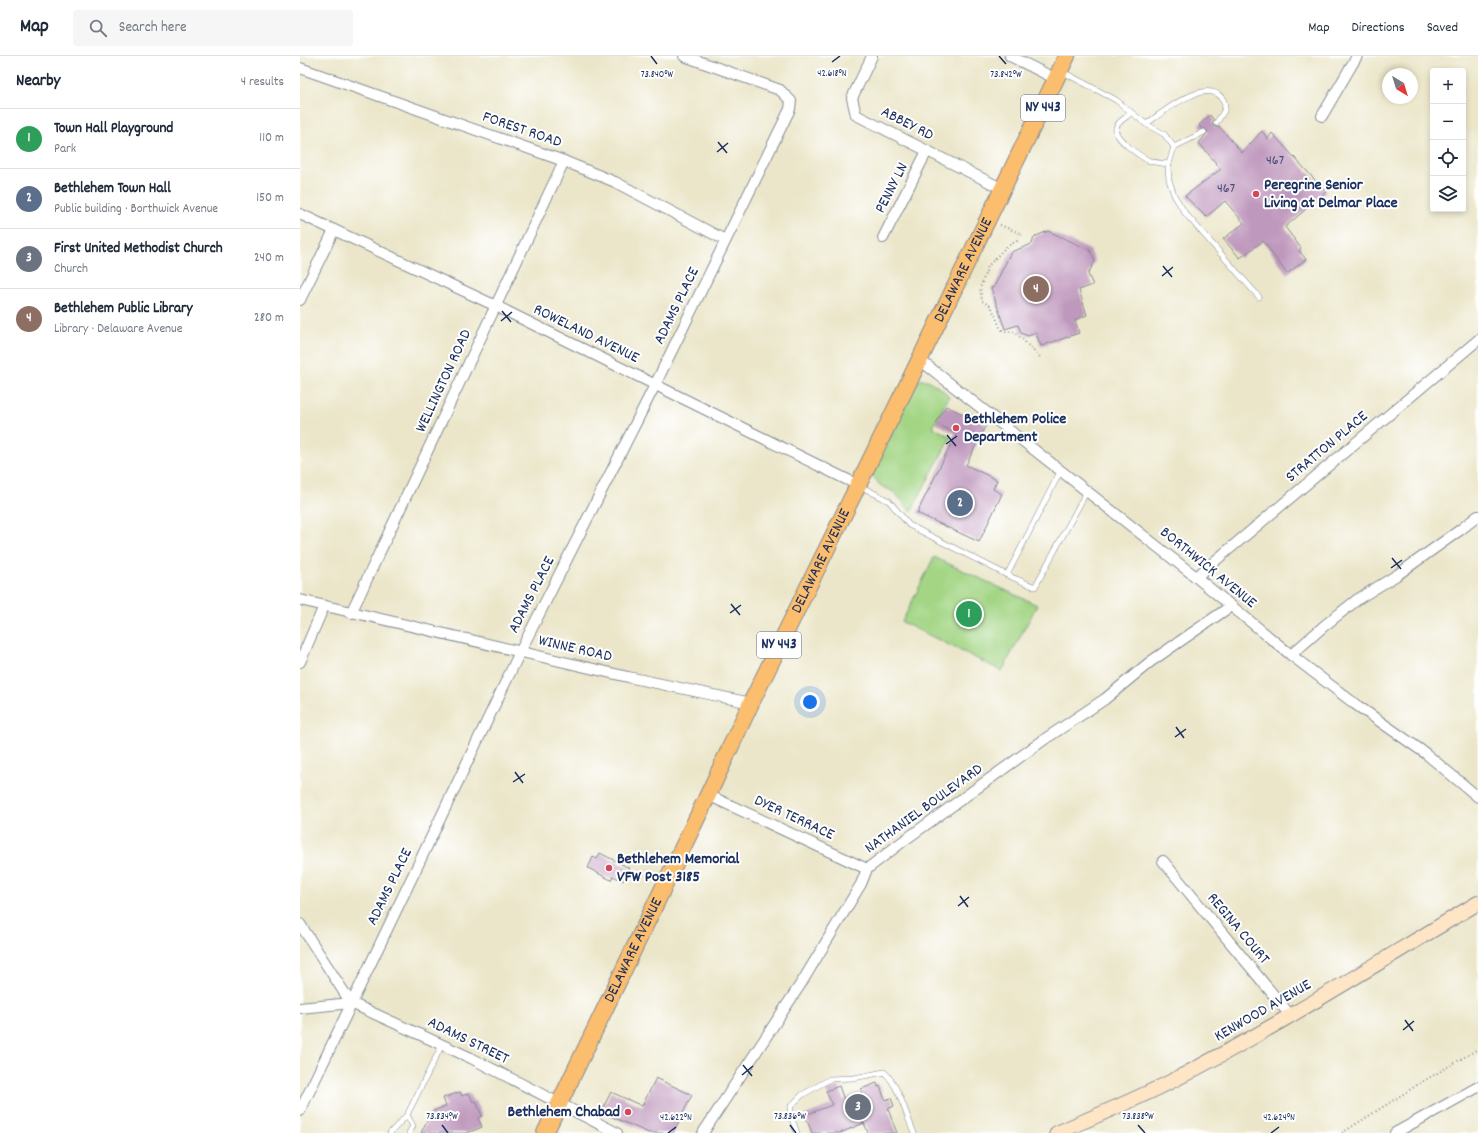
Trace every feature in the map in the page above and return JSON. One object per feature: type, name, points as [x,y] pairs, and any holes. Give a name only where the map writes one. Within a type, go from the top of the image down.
[{"type":"main road","name":"DELAWARE AVENUE","points":[[545,1133],[751,703],[1068,56]]},
{"type":"main road","name":"KENWOOD AVENUE","points":[[1057,1133],[1171,1082],[1290,1015],[1478,902]]},
{"type":"street","name":"ADAMS PLACE","points":[[300,1111],[520,652],[655,385],[790,109],[791,101],[780,90],[685,56]]},
{"type":"street","name":"ABBEY RD","points":[[872,56],[852,98],[856,115],[1003,189]]},
{"type":"street","points":[[1010,56],[1058,75]]},
{"type":"street","points":[[1322,116],[1357,56]]},
{"type":"street","name":"FOREST ROAD","points":[[300,68],[564,161],[615,182],[725,240]]},
{"type":"street","name":"PENNY LN","points":[[883,238],[927,151]]},
{"type":"street","name":"WELLINGTON ROAD","points":[[351,612],[564,161]]},
{"type":"street","name":"ROWELAND AVENUE","points":[[300,214],[496,306],[858,485]]},
{"type":"street","points":[[300,300],[334,230]]},
{"type":"street","name":"STRATTON PLACE","points":[[1196,577],[1478,340]]},
{"type":"street","name":"BORTHWICK AVENUE","points":[[920,360],[1196,577],[1291,655],[1355,704],[1425,753],[1478,797]]},
{"type":"street","points":[[1291,655],[1358,599],[1404,570],[1478,516]]},
{"type":"street","name":"WINNE ROAD","points":[[300,600],[628,677],[751,703]]},
{"type":"street","points":[[300,662],[324,606]]},
{"type":"street","name":"NATHANIEL BOULEVARD","points":[[702,1133],[802,982],[860,884],[867,869],[1039,743],[1105,699],[1150,662],[1231,606]]},
{"type":"street","name":"DYER TERRACE","points":[[708,794],[867,869]]},
{"type":"street","name":"REGINA COURT","points":[[1163,861],[1290,1015]]},
{"type":"street","points":[[300,924],[351,1003],[300,1008]]},
{"type":"street","name":"ADAMS STREET","points":[[351,1003],[471,1058],[617,1133]]},
{"type":"street","points":[[1395,1133],[1478,1087]]},
{"type":"lane","points":[[1058,75],[1116,100],[1146,124],[1164,134],[1174,147]]},
{"type":"lane","points":[[1146,124],[1178,101],[1207,90],[1216,93],[1225,103],[1225,110],[1216,122]]},
{"type":"lane","points":[[1131,113],[1117,125],[1115,130],[1116,134],[1137,154],[1151,161],[1169,164]]},
{"type":"lane","points":[[1204,132],[1174,147],[1169,164],[1169,180],[1174,195],[1185,214],[1259,297]]},
{"type":"lane","points":[[1007,575],[1061,470]]},
{"type":"lane","points":[[858,485],[889,501],[909,525],[1007,575],[1035,587],[1087,491]]},
{"type":"lane","points":[[390,1133],[407,1115],[442,1045]]},
{"type":"lane","points":[[797,1133],[790,1113],[791,1106],[802,1095],[830,1079],[854,1078],[884,1072],[889,1076],[897,1091],[914,1133]]},
{"type":"lane","points":[[407,1115],[412,1126],[409,1133]]},
{"type":"path","points":[[998,224],[1022,234],[1017,242],[1006,247],[988,266],[980,288],[982,302],[992,306],[1003,331],[1015,332],[1041,358]]},
{"type":"path","points":[[1342,1133],[1422,1082],[1478,1049]]},
{"type":"green space","points":[[918,380],[928,380],[944,391],[949,397],[933,427],[951,437],[911,511],[894,492],[880,485],[872,475]]},
{"type":"green space","points":[[934,557],[1037,605],[1002,671],[902,622]]},
{"type":"building","name":"Peregrine Senior Living at Delmar Place","points":[[1210,115],[1214,120],[1212,123],[1213,126],[1219,126],[1242,153],[1262,131],[1268,139],[1272,133],[1326,192],[1285,227],[1301,248],[1299,251],[1306,259],[1287,274],[1263,241],[1240,258],[1223,239],[1244,223],[1225,201],[1206,217],[1185,196],[1221,169],[1199,143],[1208,132],[1206,129],[1202,129],[1199,125]]},
{"type":"building","points":[[1048,231],[1090,250],[1095,261],[1088,274],[1093,285],[1079,290],[1087,315],[1075,320],[1079,333],[1041,346],[1036,333],[1028,336],[1021,333],[1018,325],[1005,329],[991,288],[994,287],[1011,252],[1032,244],[1034,237]]},
{"type":"building","points":[[946,406],[969,417],[970,413],[986,425],[966,465],[997,480],[993,489],[1002,494],[979,542],[917,513],[956,434],[936,423]]},
{"type":"building","name":"Bethlehem Memorial VFW Post 3185","points":[[600,853],[629,868],[623,881],[613,876],[611,880],[588,868],[593,857],[597,859]]},
{"type":"building","points":[[656,1078],[692,1095],[673,1133],[649,1133],[601,1112],[611,1092],[642,1106]]},
{"type":"building","points":[[877,1083],[878,1087],[880,1086],[885,1100],[891,1098],[894,1106],[888,1109],[897,1133],[868,1133],[864,1123],[840,1133],[812,1133],[805,1115],[832,1105],[826,1091],[839,1086],[844,1100],[863,1093],[861,1089]]},
{"type":"building","points":[[460,1092],[462,1096],[469,1093],[473,1102],[476,1101],[482,1116],[478,1118],[482,1127],[467,1133],[421,1133],[431,1112],[446,1106],[443,1098]]},
{"type":"place","name":"Peregrine Senior Living at Delmar Place","points":[[1256,194]]},
{"type":"place","name":"Bethlehem Public Library","points":[[1036,289]]},
{"type":"place","name":"Bethlehem Police Department","points":[[956,428]]},
{"type":"place","name":"Bethlehem Town Hall","points":[[960,503]]},
{"type":"place","name":"Town Hall Playground","points":[[969,614]]},
{"type":"place","name":"Bethlehem Memorial VFW Post 3185","points":[[609,868]]},
{"type":"place","name":"First United Methodist Church","points":[[858,1107]]},
{"type":"place","name":"Bethlehem Chabad","points":[[628,1112]]}]
